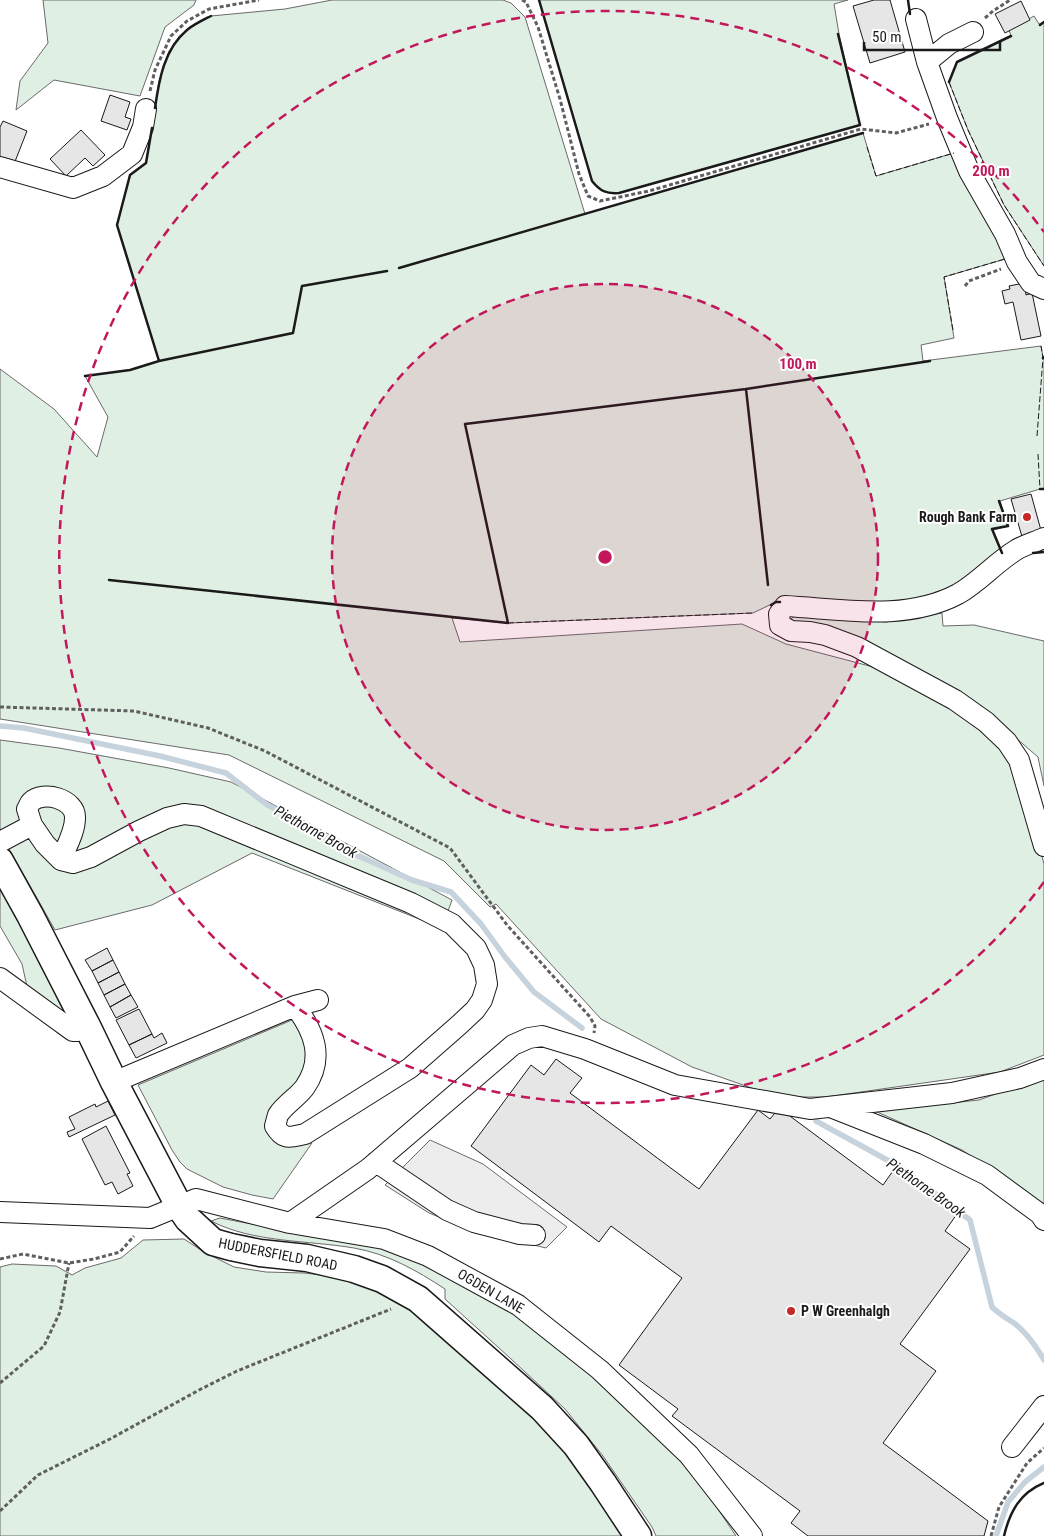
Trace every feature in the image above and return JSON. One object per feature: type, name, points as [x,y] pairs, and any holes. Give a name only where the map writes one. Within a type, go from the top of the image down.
[{"type":"main road","name":"HUDDERSFIELD ROAD","points":[[0,861],[30,915],[179,1206],[188,1219],[213,1242],[260,1253],[307,1258],[354,1269],[382,1279],[412,1295],[428,1307],[547,1414],[576,1445],[604,1483],[638,1536]]},
{"type":"street","points":[[916,19],[927,62],[946,118],[970,171],[1005,234],[1017,262],[1030,283],[1044,289]]},
{"type":"street","points":[[927,62],[949,44],[973,32]]},
{"type":"street","points":[[0,167],[73,188],[103,176],[132,154],[143,127],[146,109]]},
{"type":"street","points":[[1044,538],[1016,550],[960,592],[947,599],[917,608],[885,612],[785,606],[779,614],[780,625],[791,631],[825,635],[857,647],[955,700],[986,722],[1007,742],[1019,760],[1044,846]]},
{"type":"street","points":[[61,860],[75,817],[72,807],[64,800],[53,797],[38,798],[31,802],[27,809],[32,825],[45,844],[61,860],[73,863],[83,861],[167,818],[184,814],[201,816],[411,903],[452,924],[476,948],[484,965],[487,984],[482,1000],[475,1010],[435,1047],[410,1068],[305,1134],[288,1138],[280,1134],[275,1126],[278,1115],[305,1087],[313,1070],[316,1056],[315,1040],[305,1020],[294,1006]]},
{"type":"street","points":[[0,842],[32,825]]},
{"type":"street","points":[[0,978],[73,1031],[88,1028]]},
{"type":"street","points":[[114,1082],[294,1006],[318,1000]]},
{"type":"street","points":[[290,1223],[376,1162],[513,1045],[529,1038],[542,1036],[592,1052],[675,1085],[810,1109],[952,1093],[1020,1078],[1044,1069]]},
{"type":"street","points":[[831,1107],[924,1144],[986,1175],[1040,1214],[1044,1220]]},
{"type":"street","points":[[376,1162],[447,1210],[474,1222],[520,1234],[535,1235]]},
{"type":"street","name":"OGDEN LANE","points":[[150,1218],[196,1199],[290,1223],[384,1239],[428,1256],[518,1305],[600,1370],[689,1455],[752,1536]]},
{"type":"street","points":[[0,1212],[150,1218]]},
{"type":"street","points":[[1012,1447],[1044,1406]]},
{"type":"path","points":[[146,109],[155,70],[171,36],[187,21],[209,9],[259,0]]},
{"type":"path","points":[[522,0],[526,2],[538,28],[560,99],[579,174],[588,196],[600,201],[649,191],[861,129],[896,133],[946,118]]},
{"type":"path","points":[[973,32],[993,11],[1010,0]]},
{"type":"path","points":[[965,286],[969,281],[1017,262]]},
{"type":"path","points":[[0,706],[134,711],[208,728],[265,750],[450,848],[507,925],[590,1017],[595,1026],[592,1052]]},
{"type":"path","points":[[0,1259],[23,1254],[68,1263],[120,1252],[150,1218]]},
{"type":"path","points":[[0,1383],[44,1346],[60,1312],[68,1263]]},
{"type":"path","points":[[0,1511],[38,1475],[110,1439],[201,1389],[237,1371],[405,1304],[412,1295]]},
{"type":"path","points":[[991,1536],[999,1507],[1027,1462],[1044,1448]]},
{"type":"green space","points":[[43,0],[196,0],[194,5],[165,27],[140,96],[54,80],[16,110],[20,81],[48,43]]},
{"type":"green space","points":[[332,0],[503,0],[511,3],[525,17],[585,214],[863,133],[876,176],[954,153],[1005,248],[1005,259],[944,277],[954,338],[921,345],[923,361],[1041,346],[1044,357],[1044,489],[1000,501],[1008,526],[993,530],[1002,553],[951,592],[923,602],[776,602],[753,613],[508,623],[452,618],[460,642],[742,624],[786,644],[877,668],[975,720],[1005,749],[1021,777],[1044,864],[1044,1055],[1000,1072],[826,1097],[777,1097],[692,1067],[601,1019],[496,904],[490,907],[444,861],[229,755],[0,719],[0,369],[54,409],[97,457],[108,417],[85,376],[130,370],[159,361],[117,225],[130,175],[146,163],[159,81],[169,51],[187,30],[211,16],[285,9]]},
{"type":"green space","points":[[539,0],[848,0],[834,4],[860,125],[619,193],[604,191],[592,181]]},
{"type":"green space","points":[[1034,16],[1039,24],[1044,22],[1044,266],[1004,205],[968,130],[949,82],[957,62],[1011,36],[1009,30]]},
{"type":"green space","points":[[797,613],[886,622],[942,613],[943,626],[974,625],[1044,641],[1044,786],[1038,757],[972,700],[791,624],[791,619]]},
{"type":"green space","points":[[0,740],[59,748],[169,768],[231,782],[452,900],[442,928],[252,853],[152,905],[55,930],[0,833]]},
{"type":"green space","points":[[0,878],[72,1019],[28,991],[22,964],[0,926]]},
{"type":"green space","points":[[292,1020],[298,1020],[311,1062],[273,1118],[292,1142],[312,1143],[273,1199],[223,1187],[187,1169],[172,1150],[138,1085]]},
{"type":"green space","points":[[1044,1075],[1044,1208],[1037,1200],[962,1150],[875,1111],[979,1100]]},
{"type":"green space","points":[[220,1218],[358,1240],[442,1269],[547,1333],[672,1451],[712,1500],[736,1536],[656,1536],[652,1527],[603,1456],[565,1409],[445,1299],[445,1289],[434,1282],[412,1269],[378,1254],[336,1245],[263,1237],[228,1228],[211,1221]]},
{"type":"green space","points":[[184,1239],[204,1252],[234,1267],[266,1272],[304,1273],[355,1279],[422,1310],[551,1429],[628,1536],[0,1536],[0,1267],[12,1264],[56,1266],[72,1275],[85,1268],[121,1258],[143,1240]]},
{"type":"shaded area","points":[[430,1140],[483,1164],[567,1227],[546,1248],[469,1229],[429,1213],[385,1185]]},
{"type":"building","points":[[874,0],[890,0],[905,52],[870,63],[853,6]]},
{"type":"building","points":[[1021,1],[1030,20],[1005,33],[995,14]]},
{"type":"building","points":[[110,95],[130,102],[125,117],[131,119],[127,130],[101,121]]},
{"type":"building","points":[[3,121],[27,131],[14,164],[0,158],[0,127]]},
{"type":"building","points":[[81,130],[105,155],[93,166],[85,158],[66,176],[50,159]]},
{"type":"building","points":[[1024,283],[1026,295],[1032,293],[1041,336],[1021,340],[1013,302],[1005,304],[1002,291],[1010,289],[1009,286]]},
{"type":"building","name":"Rough Bank Farm","points":[[1031,494],[1042,534],[1023,540],[1011,499]]},
{"type":"building","points":[[107,948],[113,960],[92,971],[85,960]]},
{"type":"building","points":[[113,960],[119,972],[98,983],[92,971]]},
{"type":"building","points":[[119,972],[125,984],[104,995],[98,983]]},
{"type":"building","points":[[125,984],[131,995],[110,1007],[104,995]]},
{"type":"building","points":[[131,995],[138,1007],[116,1018],[110,1007]]},
{"type":"building","points":[[139,1009],[152,1034],[129,1045],[116,1020]]},
{"type":"building","points":[[162,1033],[167,1043],[136,1058],[129,1045],[152,1034],[154,1038]]},
{"type":"building","name":"P W Greenhalgh","points":[[556,1059],[582,1078],[570,1093],[699,1189],[758,1110],[770,1119],[779,1108],[883,1185],[895,1168],[957,1214],[945,1231],[970,1249],[900,1344],[936,1371],[883,1443],[988,1521],[984,1536],[808,1536],[791,1523],[800,1511],[672,1416],[678,1409],[619,1365],[682,1278],[611,1226],[599,1242],[471,1146],[531,1065],[544,1075]]},
{"type":"building","points":[[108,1101],[115,1115],[69,1137],[67,1132],[75,1129],[69,1117],[95,1104],[96,1107]]},
{"type":"building","points":[[106,1126],[130,1173],[127,1174],[133,1186],[118,1194],[112,1182],[105,1185],[82,1139]]},
{"type":"waterway","name":"Piethorne Brook","points":[[0,726],[24,728],[160,756],[226,773],[266,804],[352,853],[412,880],[451,892],[481,924],[534,992],[582,1028]]},
{"type":"waterway","name":"Piethorne Brook","points":[[816,1121],[900,1167],[970,1220],[992,1307],[1023,1331],[1044,1360]]},
{"type":"waterway","points":[[996,1536],[1008,1502],[1025,1482],[1044,1467]]},
{"type":"fence","points":[[949,82],[968,130],[1004,205],[1044,266]]},
{"type":"fence","points":[[867,147],[876,176],[954,153]]},
{"type":"fence","points":[[953,330],[944,277],[1005,259]]},
{"type":"fence","points":[[1037,436],[1043,358],[1041,346]]},
{"type":"fence","points":[[1038,454],[1040,489]]},
{"type":"fence","points":[[508,623],[753,613]]},
{"type":"wall","points":[[539,0],[592,181],[598,187],[610,193],[619,193],[860,125],[838,34]]},
{"type":"wall","points":[[908,0],[910,14]]},
{"type":"wall","points":[[155,108],[161,76],[173,46],[190,28],[211,16]]},
{"type":"wall","points":[[1040,25],[1044,22]]},
{"type":"wall","points":[[949,82],[957,62],[1011,36]]},
{"type":"wall","points":[[152,128],[146,163],[130,175],[117,225],[159,361]]},
{"type":"wall","points":[[399,268],[863,133]]},
{"type":"wall","points":[[85,376],[130,370],[159,361],[293,333],[302,286],[387,271]]},
{"type":"wall","points":[[746,389],[930,361]]},
{"type":"wall","points":[[109,580],[508,623],[465,424],[746,389],[768,585]]},
{"type":"wall","points":[[999,501],[1008,526],[992,529],[1002,553]]},
{"type":"wall","points":[[1033,553],[1044,552]]},
{"type":"wall","points":[[771,605],[780,602]]},
{"type":"wall","points":[[1004,1536],[1009,1519],[1017,1504],[1028,1492],[1044,1483]]},
{"type":"place","name":"Rough Bank Farm","points":[[1027,517]]},
{"type":"place","name":"P W Greenhalgh","points":[[791,1311]]}]
